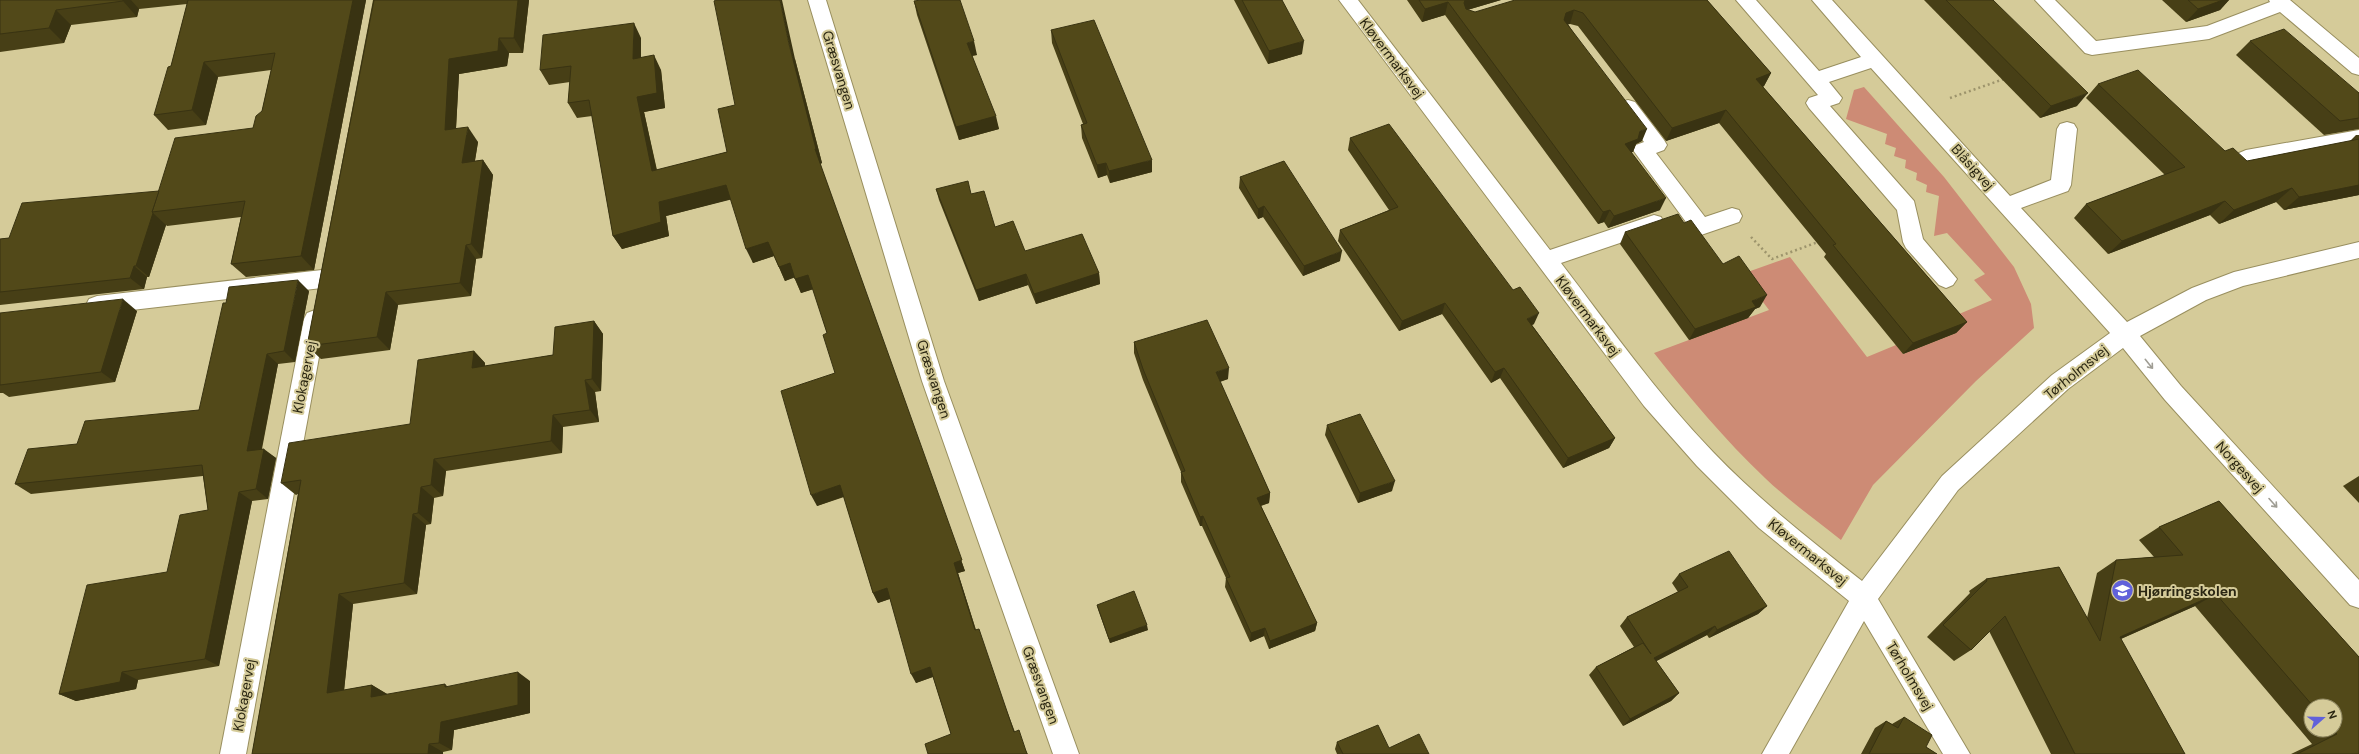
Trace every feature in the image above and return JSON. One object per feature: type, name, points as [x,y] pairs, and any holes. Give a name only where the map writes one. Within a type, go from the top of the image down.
[{"type":"street","name":"Græsvangen","points":[[817,0],[933,381],[1066,754]]},
{"type":"street","name":"Kløvermarksvej","points":[[1348,0],[1652,399],[1705,459],[1768,520],[1864,598]]},
{"type":"street","points":[[1745,0],[1832,98],[1816,103],[1907,207],[1913,242],[1946,279]]},
{"type":"street","name":"Blåsigvej","points":[[1821,0],[1920,108],[2077,284],[2125,334]]},
{"type":"street","points":[[2044,0],[2092,48],[2209,32],[2280,2],[2359,68]]},
{"type":"street","points":[[1815,79],[1875,59]]},
{"type":"street","points":[[1618,95],[1657,145],[1643,150],[1701,227],[1732,216]]},
{"type":"street","points":[[2007,205],[2061,185],[2067,129]]},
{"type":"street","points":[[2246,158],[2359,137]]},
{"type":"street","points":[[1546,260],[1689,210]]},
{"type":"street","name":"Tørholmsvej","points":[[1775,754],[1864,598],[1950,483],[2060,382],[2125,334],[2200,294],[2241,278],[2359,250]]},
{"type":"street","name":"Klokagervej","points":[[233,754],[327,255]]},
{"type":"street","points":[[79,307],[322,279]]},
{"type":"street","name":"Norgesvej","points":[[2125,334],[2173,393],[2359,597]]},
{"type":"street","name":"Tørholmsvej","points":[[1864,598],[1957,754]]},
{"type":"path","points":[[1920,108],[2010,77]]},
{"type":"path","points":[[1732,216],[1772,259],[1823,241]]},
{"type":"shaded area","points":[[1864,87],[1944,177],[2014,267],[2031,304],[2034,328],[1976,381],[1873,485],[1841,540],[1783,495],[1750,464],[1680,386],[1654,353],[1769,310],[1742,274],[1790,257],[1867,357],[1896,345],[1903,354],[1956,333],[1945,320],[1992,300],[1974,280],[1985,274],[1947,233],[1934,236],[1939,196],[1926,192],[1927,185],[1916,180],[1917,173],[1905,168],[1906,160],[1894,156],[1896,148],[1885,144],[1887,134],[1846,119],[1854,90]]},
{"type":"building","points":[[0,0],[123,1],[56,10],[49,28],[0,34]]},
{"type":"building","points":[[188,0],[353,0],[301,256],[231,264],[245,201],[152,212],[175,138],[253,128],[256,116],[262,111],[275,53],[204,62],[192,110],[154,115],[168,67],[171,66]]},
{"type":"building","points":[[374,0],[518,0],[514,38],[499,38],[498,51],[449,59],[445,130],[468,127],[462,163],[483,160],[471,244],[466,245],[460,283],[386,292],[377,337],[307,346]]},
{"type":"building","points":[[780,0],[789,44],[815,149],[962,560],[954,563],[975,630],[979,629],[1014,732],[1019,730],[1027,754],[928,754],[925,744],[951,734],[930,667],[911,674],[887,588],[873,593],[840,485],[811,495],[781,391],[835,373],[823,335],[827,333],[808,275],[795,279],[790,263],[779,267],[768,242],[746,249],[726,185],[659,202],[661,222],[613,236],[589,100],[568,103],[571,66],[540,70],[543,35],[634,23],[633,59],[654,55],[657,93],[637,97],[652,171],[727,152],[718,109],[735,105],[714,1]]},
{"type":"building","points":[[960,0],[974,41],[967,43],[996,116],[956,127],[914,1]]},
{"type":"building","points":[[1242,0],[1282,0],[1304,41],[1269,51]]},
{"type":"building","points":[[1419,0],[1465,0],[1464,3],[1466,9],[1475,12],[1515,0],[1707,0],[1771,73],[1756,79],[1967,322],[1913,343],[1833,245],[1836,244],[1726,110],[1672,128],[1583,13],[1574,10],[1566,13],[1564,20],[1647,129],[1640,131],[1638,139],[1625,144],[1666,198],[1614,216],[1610,210],[1603,212],[1448,2],[1425,9]]},
{"type":"building","points":[[1946,0],[1993,0],[2088,93],[2051,106]]},
{"type":"building","points":[[2188,0],[2223,0],[2198,9]]},
{"type":"building","points":[[1094,20],[1152,160],[1109,171],[1106,163],[1097,165],[1081,125],[1087,123],[1051,30]]},
{"type":"building","points":[[2284,29],[2359,93],[2359,118],[2340,121],[2250,41]]},
{"type":"building","points":[[2138,70],[2225,151],[2233,148],[2247,161],[2359,139],[2359,185],[2299,197],[2292,188],[2234,210],[2225,201],[2122,241],[2086,204],[2185,167],[2098,84]]},
{"type":"building","points":[[1389,124],[1513,290],[1520,287],[1539,313],[1527,319],[1615,438],[1568,458],[1504,368],[1495,372],[1445,303],[1402,321],[1340,230],[1398,207],[1350,138]]},
{"type":"building","points":[[1284,161],[1342,251],[1304,266],[1264,206],[1258,209],[1240,177]]},
{"type":"building","points":[[968,181],[971,194],[984,191],[995,227],[1013,221],[1025,251],[1082,234],[1099,273],[1034,294],[1026,274],[976,290],[936,189]]},
{"type":"building","points":[[159,191],[136,266],[134,266],[130,278],[0,292],[0,239],[9,238],[22,203]]},
{"type":"building","points":[[1678,214],[1684,223],[1691,220],[1723,264],[1739,256],[1767,295],[1752,301],[1756,307],[1695,329],[1625,232]]},
{"type":"building","points":[[298,280],[284,351],[267,354],[247,451],[264,449],[256,489],[239,492],[205,659],[122,672],[120,682],[59,694],[87,585],[167,572],[180,515],[208,510],[202,465],[15,484],[28,449],[77,444],[85,421],[199,410],[223,303],[226,303],[229,287]]},
{"type":"building","points":[[123,299],[101,372],[0,385],[0,313]]},
{"type":"building","points":[[1207,320],[1229,368],[1216,372],[1270,493],[1257,498],[1317,623],[1270,641],[1265,628],[1251,633],[1226,578],[1230,577],[1203,516],[1200,517],[1181,472],[1185,471],[1143,369],[1134,342]]},
{"type":"building","points":[[594,321],[592,379],[585,380],[590,410],[553,415],[551,441],[434,459],[431,485],[421,487],[418,513],[413,514],[404,583],[339,594],[327,693],[372,685],[371,697],[445,684],[445,687],[518,672],[518,705],[441,722],[439,743],[429,744],[428,754],[252,754],[301,480],[281,483],[289,443],[410,424],[418,360],[474,351],[472,368],[553,355],[555,327]]},
{"type":"building","points":[[1360,414],[1395,481],[1360,493],[1327,425]]},
{"type":"building","points":[[2219,501],[2359,657],[2359,754],[2297,754],[2329,738],[2343,738],[2343,698],[2306,698],[2216,594],[2120,637],[2185,754],[2075,754],[2005,616],[1971,650],[1943,625],[1987,581],[1986,579],[2059,567],[2100,641],[2116,560],[2183,555],[2159,527]]},
{"type":"building","points":[[1729,551],[1767,606],[1717,630],[1715,626],[1654,658],[1679,693],[1630,719],[1596,667],[1643,643],[1651,654],[1627,617],[1688,587],[1679,574]]},
{"type":"building","points":[[1134,591],[1147,625],[1109,639],[1097,605]]},
{"type":"building","points":[[1904,717],[1932,735],[1926,747],[1937,754],[1869,754],[1886,721],[1898,728]]},
{"type":"building","points":[[1378,725],[1389,748],[1419,734],[1429,754],[1343,754],[1337,742]]},
{"type":"place","name":"Hjørringskolen","points":[[2122,591]]}]
